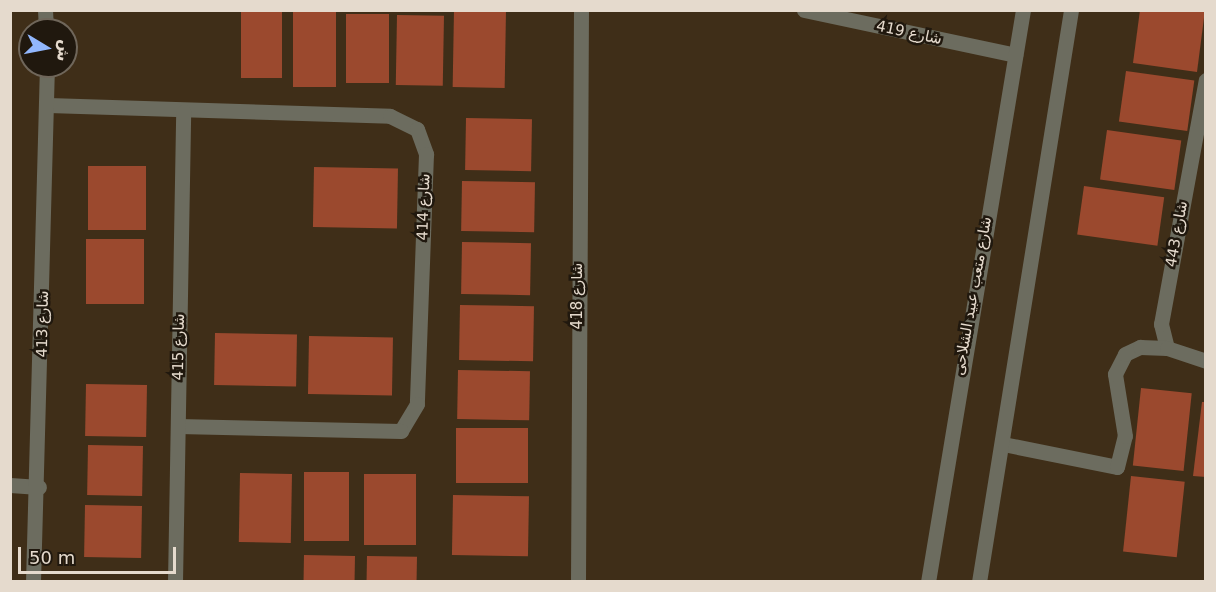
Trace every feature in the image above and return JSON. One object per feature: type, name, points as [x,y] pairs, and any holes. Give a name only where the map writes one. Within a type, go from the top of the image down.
[{"type":"street","name":"شارع 418","points":[[578,582],[581,10]]},
{"type":"street","name":"شارع 419","points":[[804,10],[1015,55]]},
{"type":"street","name":"شارع متعب عبيد الشلاحى","points":[[928,582],[1023,10]]},
{"type":"street","points":[[979,582],[1071,10]]},
{"type":"street","name":"شارع 413","points":[[33,582],[39,487],[48,105],[47,78]]},
{"type":"street","name":"شارع 443","points":[[1167,348],[1161,324],[1206,80]]},
{"type":"street","name":"شارع 414","points":[[48,105],[183,112],[390,116],[417,129],[426,154],[417,404],[401,431],[178,426]]},
{"type":"street","name":"شارع 415","points":[[176,582],[183,112]]},
{"type":"street","points":[[1003,444],[1117,467],[1125,436],[1114,388],[1119,362],[1131,349],[1167,348],[1206,361]]},
{"type":"street","points":[[10,485],[39,487]]},
{"type":"building","points":[[241,10],[282,10],[282,78],[241,78]]},
{"type":"building","points":[[293,10],[336,10],[336,87],[293,87]]},
{"type":"building","points":[[454,10],[506,11],[505,88],[453,87]]},
{"type":"building","points":[[1140,10],[1205,10],[1197,72],[1133,63]]},
{"type":"building","points":[[346,14],[389,14],[389,83],[346,83]]},
{"type":"building","points":[[397,15],[444,16],[443,86],[396,85]]},
{"type":"building","points":[[1126,71],[1194,81],[1187,131],[1119,122]]},
{"type":"building","points":[[466,118],[532,119],[531,171],[465,170]]},
{"type":"building","points":[[1107,130],[1181,140],[1174,190],[1100,180]]},
{"type":"building","points":[[88,166],[146,166],[146,230],[88,230]]},
{"type":"building","points":[[314,167],[398,168],[397,228],[313,227]]},
{"type":"building","points":[[462,181],[535,182],[534,232],[461,231]]},
{"type":"building","points":[[1084,186],[1164,197],[1157,246],[1077,235]]},
{"type":"building","points":[[86,239],[144,239],[144,304],[86,304]]},
{"type":"building","points":[[462,242],[531,243],[530,295],[461,294]]},
{"type":"building","points":[[460,305],[534,306],[533,361],[459,360]]},
{"type":"building","points":[[215,333],[297,334],[296,386],[214,385]]},
{"type":"building","points":[[309,336],[393,337],[392,395],[308,394]]},
{"type":"building","points":[[458,370],[530,371],[529,420],[457,419]]},
{"type":"building","points":[[86,384],[147,385],[146,437],[85,436]]},
{"type":"building","points":[[1141,388],[1192,393],[1184,471],[1133,466]]},
{"type":"building","points":[[1202,402],[1206,402],[1206,477],[1193,476]]},
{"type":"building","points":[[456,428],[528,428],[528,483],[456,483]]},
{"type":"building","points":[[88,445],[143,446],[142,496],[87,495]]},
{"type":"building","points":[[304,472],[349,472],[349,541],[304,541]]},
{"type":"building","points":[[240,473],[292,474],[291,543],[239,542]]},
{"type":"building","points":[[364,474],[416,474],[416,545],[364,545]]},
{"type":"building","points":[[1131,476],[1185,482],[1177,557],[1123,552]]},
{"type":"building","points":[[453,495],[529,496],[528,556],[452,555]]},
{"type":"building","points":[[85,505],[142,506],[141,558],[84,557]]},
{"type":"building","points":[[304,555],[355,556],[355,582],[304,582]]},
{"type":"building","points":[[367,556],[417,557],[417,582],[367,582]]}]
